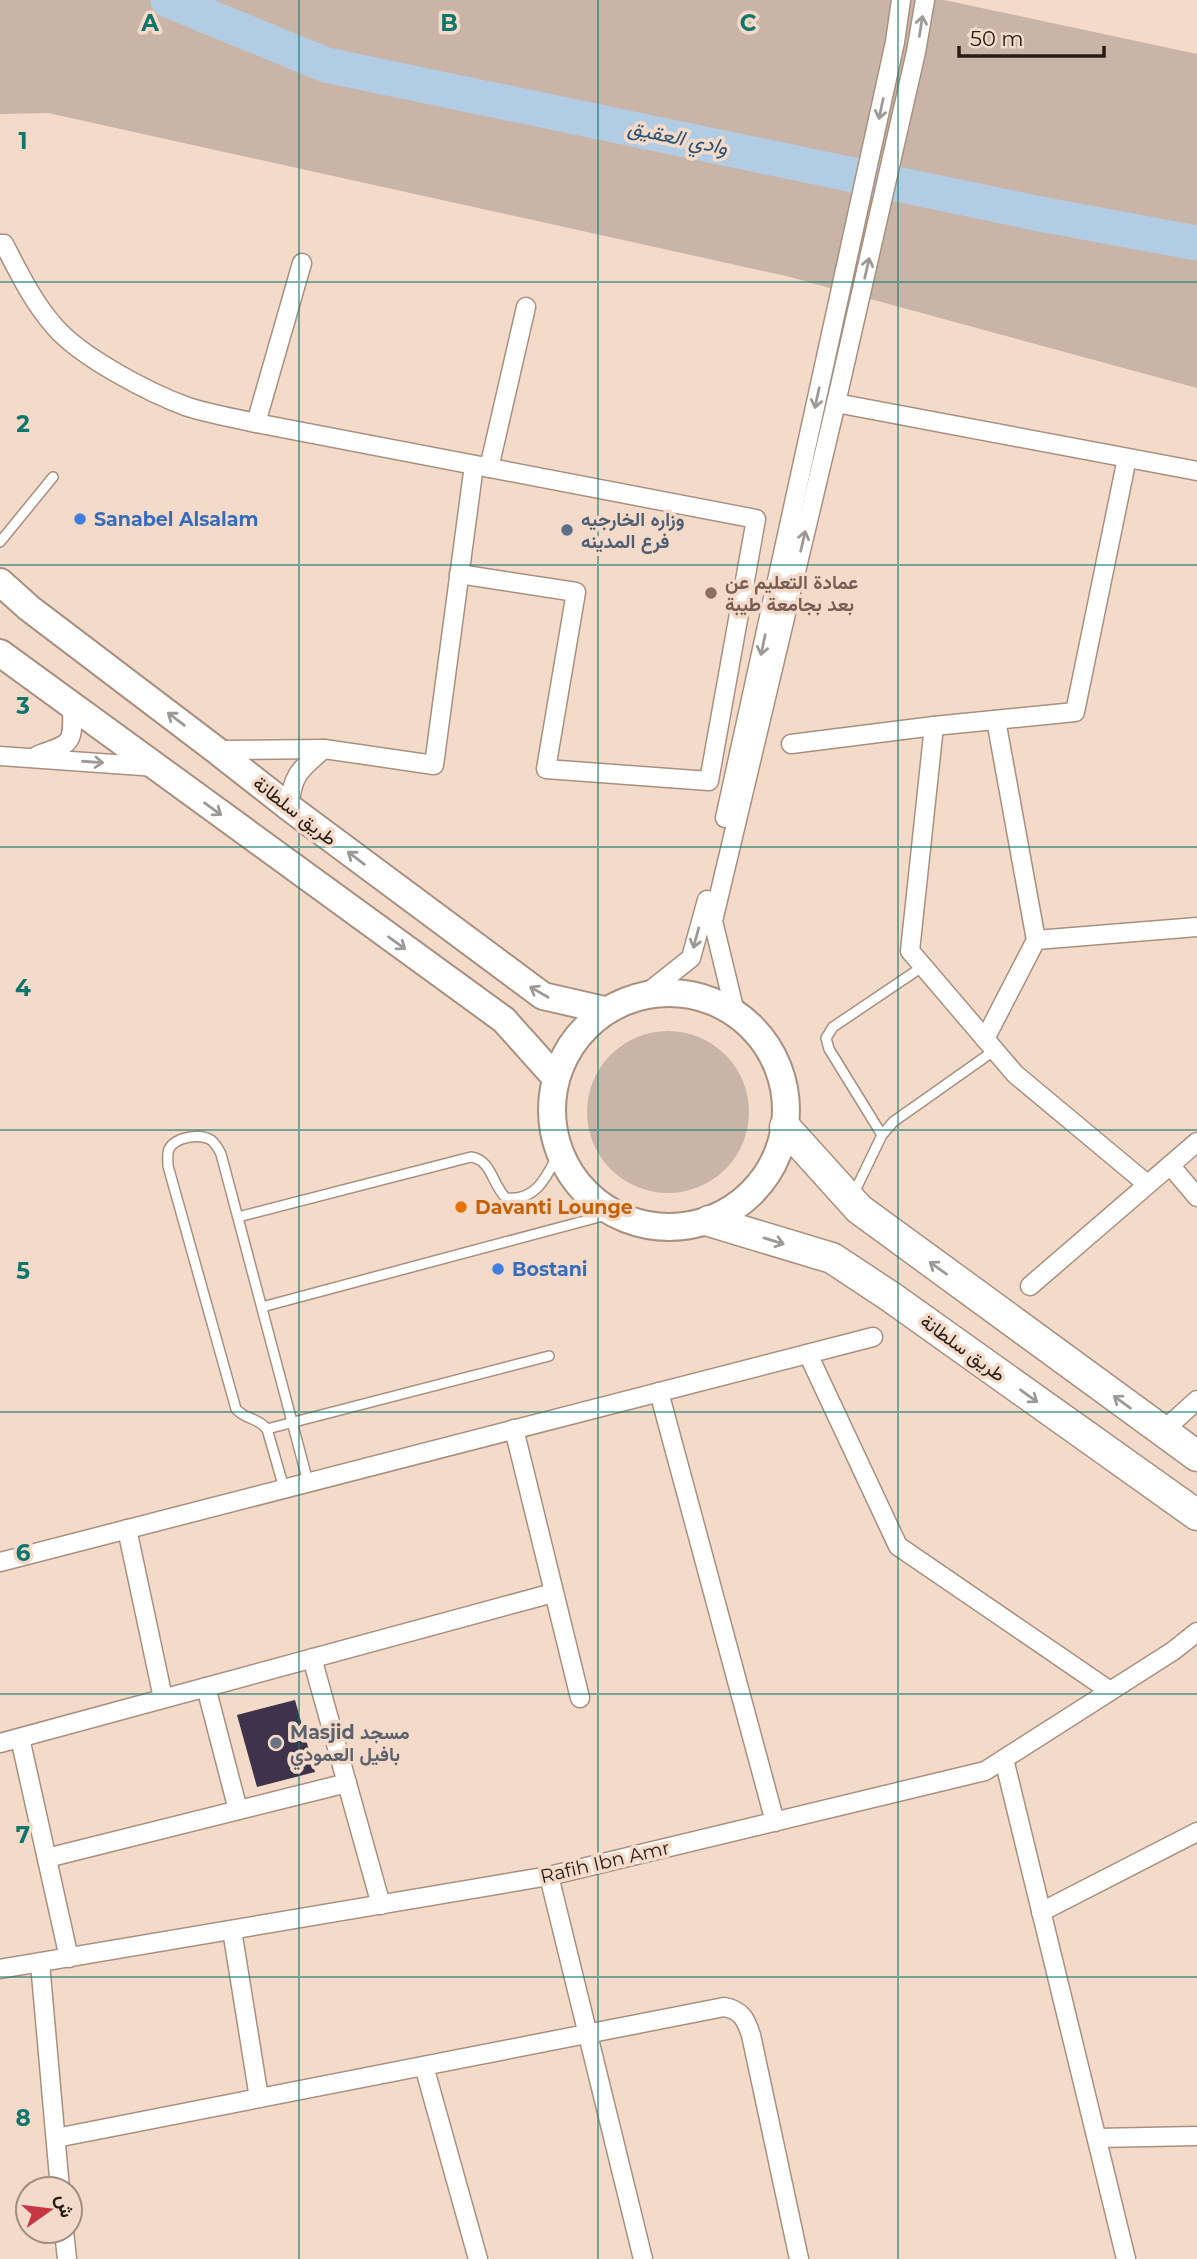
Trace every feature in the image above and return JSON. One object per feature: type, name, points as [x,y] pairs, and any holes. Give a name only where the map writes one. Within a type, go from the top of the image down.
[{"type":"main road","name":"طريق سلطانة","points":[[0,582],[29,608],[290,808],[543,996],[604,1010]]},
{"type":"main road","points":[[0,653],[504,1020],[555,1077]]},
{"type":"main road","points":[[647,993],[693,993],[735,1012],[760,1035],[777,1063],[786,1095],[785,1127],[771,1169],[745,1200],[709,1222],[668,1228],[629,1221],[597,1204],[573,1179],[552,1125],[555,1077],[575,1037],[604,1010],[647,993]]},
{"type":"main road","points":[[785,1127],[859,1209],[1197,1457]]},
{"type":"main road","name":"طريق سلطانة","points":[[709,1222],[832,1258],[891,1297],[1197,1516]]},
{"type":"street","points":[[647,993],[691,958],[708,894],[895,42],[901,0]]},
{"type":"street","points":[[735,1012],[713,920],[852,334],[916,52],[925,0]]},
{"type":"street","points":[[0,244],[4,244],[28,290],[56,328],[94,359],[138,384],[188,407],[256,423],[756,519],[709,781],[546,769],[576,592],[459,574]]},
{"type":"street","points":[[256,423],[302,263]]},
{"type":"street","points":[[216,750],[324,749],[434,765],[459,574],[482,466],[526,307]]},
{"type":"street","points":[[836,403],[1197,471]]},
{"type":"street","points":[[791,744],[1075,712],[1127,458]]},
{"type":"street","points":[[29,758],[65,746],[73,735],[72,706]]},
{"type":"street","points":[[990,1045],[1036,940],[996,720]]},
{"type":"street","points":[[934,726],[910,951],[1015,1074],[1147,1184]]},
{"type":"street","points":[[290,808],[290,788],[304,765],[324,749]]},
{"type":"street","points":[[0,755],[156,767]]},
{"type":"street","points":[[1036,940],[1197,927]]},
{"type":"street","points":[[1030,1286],[1197,1142]]},
{"type":"street","points":[[1170,1165],[1197,1197]]},
{"type":"street","points":[[0,1562],[873,1337]]},
{"type":"street","points":[[808,1354],[898,1546],[1110,1691]]},
{"type":"street","points":[[659,1392],[775,1822]]},
{"type":"street","points":[[1163,1431],[1197,1400]]},
{"type":"street","points":[[514,1429],[580,1698]]},
{"type":"street","points":[[127,1529],[163,1698]]},
{"type":"street","points":[[0,1743],[553,1593]]},
{"type":"street","name":"Rafih Ibn Amr","points":[[0,1969],[549,1876],[985,1771],[1173,1651],[1197,1632]]},
{"type":"street","points":[[1173,1651],[1197,1647]]},
{"type":"street","points":[[312,1658],[381,1905]]},
{"type":"street","points":[[206,1687],[238,1810]]},
{"type":"street","points":[[20,1738],[69,1958]]},
{"type":"street","points":[[1004,1759],[1126,2259]]},
{"type":"street","points":[[47,1858],[347,1783]]},
{"type":"street","points":[[1041,1912],[1197,1832]]},
{"type":"street","points":[[549,1876],[643,2259]]},
{"type":"street","points":[[232,1930],[260,2098]]},
{"type":"street","points":[[40,1963],[60,2175]]},
{"type":"street","points":[[56,2138],[724,2007],[741,2014],[751,2035],[799,2259]]},
{"type":"street","points":[[424,2066],[478,2259]]},
{"type":"street","points":[[1097,2138],[1197,2136]]},
{"type":"lane","points":[[0,542],[53,477]]},
{"type":"lane","points":[[882,1135],[829,1049],[827,1038],[833,1027],[922,967]]},
{"type":"lane","points":[[851,1201],[882,1135],[893,1122],[990,1045]]},
{"type":"lane","points":[[284,1488],[267,1429],[261,1421],[243,1417],[236,1409],[168,1166],[169,1149],[177,1141],[197,1136],[211,1140],[221,1154],[308,1482]]},
{"type":"lane","points":[[238,1217],[471,1157],[486,1164],[499,1191],[506,1198],[523,1198],[535,1192],[561,1149]]},
{"type":"lane","points":[[262,1307],[614,1213]]},
{"type":"lane","points":[[267,1429],[549,1356]]},
{"type":"shaded area","points":[[0,0],[944,0],[1197,54],[1197,388],[786,276],[48,113],[0,114]]},
{"type":"shaded area","points":[[668,1031],[699,1037],[725,1055],[743,1081],[749,1112],[743,1143],[725,1169],[699,1187],[668,1193],[637,1187],[611,1169],[593,1143],[587,1112],[593,1081],[611,1055],[637,1037]]},
{"type":"building","name":"Masjid مسجد بافيل العمودي","points":[[295,1700],[315,1772],[257,1787],[237,1715]]},
{"type":"waterway","name":"وادي العقيق","points":[[168,0],[326,65],[1040,214],[1197,243]]},
{"type":"place","name":"Sanabel Alsalam","points":[[80,519]]},
{"type":"place","name":"وزاره الخارجيه فرع المدينه","points":[[567,530]]},
{"type":"place","name":"عمادة التعليم عن بعد بجامعة طيبة","points":[[711,593]]},
{"type":"place","name":"Davanti Lounge","points":[[461,1207]]},
{"type":"place","name":"Bostani","points":[[498,1269]]},
{"type":"place","name":"Masjid مسجد بافيل العمودي","points":[[276,1743]]}]
